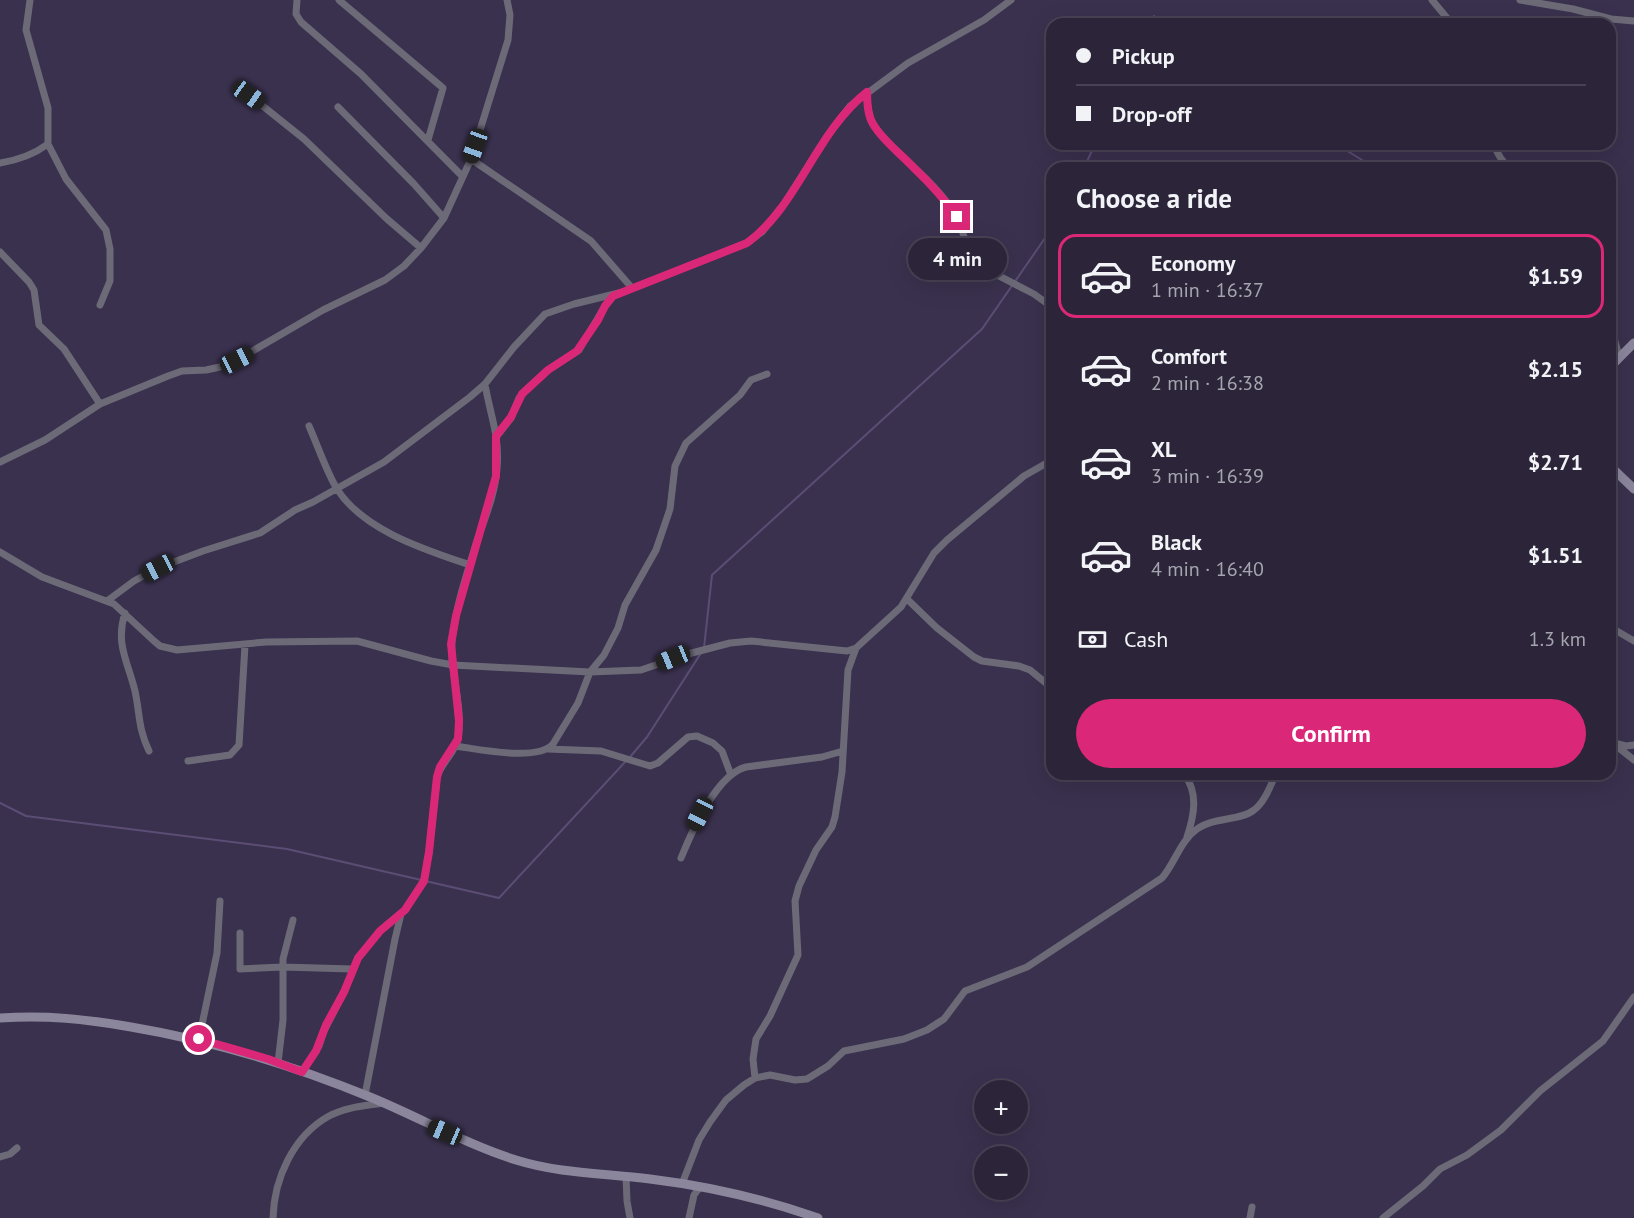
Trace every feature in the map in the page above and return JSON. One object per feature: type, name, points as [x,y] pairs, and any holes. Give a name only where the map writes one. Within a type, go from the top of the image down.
[{"type":"street","points":[[30,0],[26,30],[48,108],[48,144],[66,179],[106,230],[110,249],[110,281],[100,305]]},
{"type":"street","points":[[297,0],[296,14],[301,22],[361,74],[462,176]]},
{"type":"street","points":[[339,0],[443,88],[428,140]]},
{"type":"street","points":[[0,462],[45,440],[100,404],[182,371],[206,370],[237,360],[323,310],[385,280],[404,266],[444,218],[471,159],[508,39],[510,15],[507,0]]},
{"type":"street","points":[[107,601],[134,581],[158,568],[260,533],[295,510],[402,449],[458,408],[485,384],[520,340],[545,314],[574,304],[613,296],[747,243],[762,232],[784,204],[828,135],[850,106],[908,63],[984,20],[1011,0]]},
{"type":"street","points":[[1432,0],[1447,18]]},
{"type":"street","points":[[1520,0],[1573,9],[1607,18]]},
{"type":"street","points":[[1616,19],[1634,21]]},
{"type":"street","points":[[867,92],[872,122],[957,217],[968,244],[968,255],[974,263],[1034,294],[1046,303]]},
{"type":"street","points":[[249,95],[312,145],[393,225],[421,248]]},
{"type":"street","points":[[338,107],[444,218]]},
{"type":"street","points":[[0,163],[33,155],[48,144]]},
{"type":"street","points":[[471,159],[585,236],[632,288]]},
{"type":"street","points":[[0,252],[29,282],[34,290],[39,325],[64,349],[100,404]]},
{"type":"street","points":[[496,436],[511,417],[522,394],[548,370],[577,351],[613,296]]},
{"type":"street","points":[[1616,340],[1619,356]]},
{"type":"street","points":[[1616,360],[1634,343]]},
{"type":"street","points":[[548,749],[578,703],[590,672],[604,655],[618,628],[625,605],[656,550],[670,509],[675,466],[686,443],[740,395],[751,380],[767,374]]},
{"type":"street","points":[[302,1072],[319,1046],[326,1025],[344,992],[352,969],[368,945],[401,914],[424,881],[437,777],[440,767],[458,739],[459,721],[451,644],[453,632],[496,476],[496,436],[485,384]]},
{"type":"street","points":[[309,426],[336,488],[352,508],[405,542],[430,553],[471,565]]},
{"type":"street","points":[[0,552],[42,577],[107,601],[125,613],[154,641],[168,648],[185,650],[212,646],[357,640],[453,665],[590,672],[641,670],[730,643],[750,641],[847,651],[856,648],[885,624],[907,599],[934,553],[947,540],[1024,476],[1046,463]]},
{"type":"street","points":[[1616,472],[1634,489]]},
{"type":"street","points":[[907,599],[937,628],[982,662],[1019,666],[1030,670],[1046,683]]},
{"type":"street","points":[[125,613],[120,641],[135,692],[140,728],[149,751]]},
{"type":"street","points":[[1616,630],[1634,641]]},
{"type":"street","points":[[188,761],[230,755],[239,745],[245,645]]},
{"type":"street","points":[[755,1078],[753,1059],[756,1039],[770,1016],[798,955],[795,901],[816,850],[834,823],[842,772],[848,670],[856,648]]},
{"type":"street","points":[[455,746],[524,753],[548,749],[601,751],[650,766],[658,763],[688,737],[697,736],[713,743],[722,751],[731,775]]},
{"type":"street","points":[[1616,743],[1634,745]]},
{"type":"street","points":[[1616,746],[1634,760]]},
{"type":"street","points":[[681,858],[700,814],[731,775],[739,769],[822,757],[843,750]]},
{"type":"street","points":[[682,1184],[699,1140],[719,1108],[734,1093],[755,1078],[770,1075],[795,1080],[807,1078],[828,1066],[844,1051],[904,1040],[927,1030],[944,1019],[965,991],[1027,967],[1162,878],[1169,870],[1187,837],[1192,821],[1195,798],[1187,780]]},
{"type":"street","points":[[1187,837],[1200,827],[1218,820],[1254,811],[1264,799],[1273,780]]},
{"type":"street","points":[[199,1039],[217,953],[220,901]]},
{"type":"street","points":[[365,1095],[401,914]]},
{"type":"street","points":[[278,1063],[283,1020],[283,967],[293,920]]},
{"type":"street","points":[[240,933],[239,969],[283,967],[352,969]]},
{"type":"street","points":[[1383,1218],[1415,1193],[1440,1169],[1467,1155],[1502,1130],[1540,1091],[1603,1041],[1634,997]]},
{"type":"street","points":[[0,1018],[40,1016],[76,1018],[199,1039],[278,1063],[365,1095],[482,1148],[514,1159],[568,1172],[700,1187],[760,1199],[811,1217]]},
{"type":"street","points":[[273,1218],[279,1181],[294,1148],[305,1136],[328,1117],[340,1111],[383,1103]]},
{"type":"street","points":[[0,1157],[17,1148]]},
{"type":"street","points":[[626,1177],[630,1218]]},
{"type":"street","points":[[689,1218],[694,1195],[700,1187]]},
{"type":"street","points":[[1250,1218],[1252,1207]]},
{"type":"waterway","points":[[1153,18],[1154,16],[1157,18]]},
{"type":"waterway","points":[[1087,162],[1092,150]]},
{"type":"waterway","points":[[1346,150],[1365,162]]},
{"type":"waterway","points":[[704,648],[712,575],[982,329],[1046,237]]},
{"type":"waterway","points":[[630,757],[647,737],[701,653]]},
{"type":"waterway","points":[[0,803],[26,816],[287,849],[499,898],[626,761]]},
{"type":"route","points":[[199,1039],[268,1059],[302,1072],[319,1046],[326,1025],[344,992],[358,958],[380,931],[405,910],[424,881],[437,777],[440,767],[458,739],[459,721],[451,644],[456,616],[492,495],[496,476],[496,436],[511,417],[516,409],[517,401],[527,388],[548,370],[577,351],[613,296],[747,243],[762,232],[784,204],[828,135],[850,106],[867,92],[872,122],[957,217]]}]
